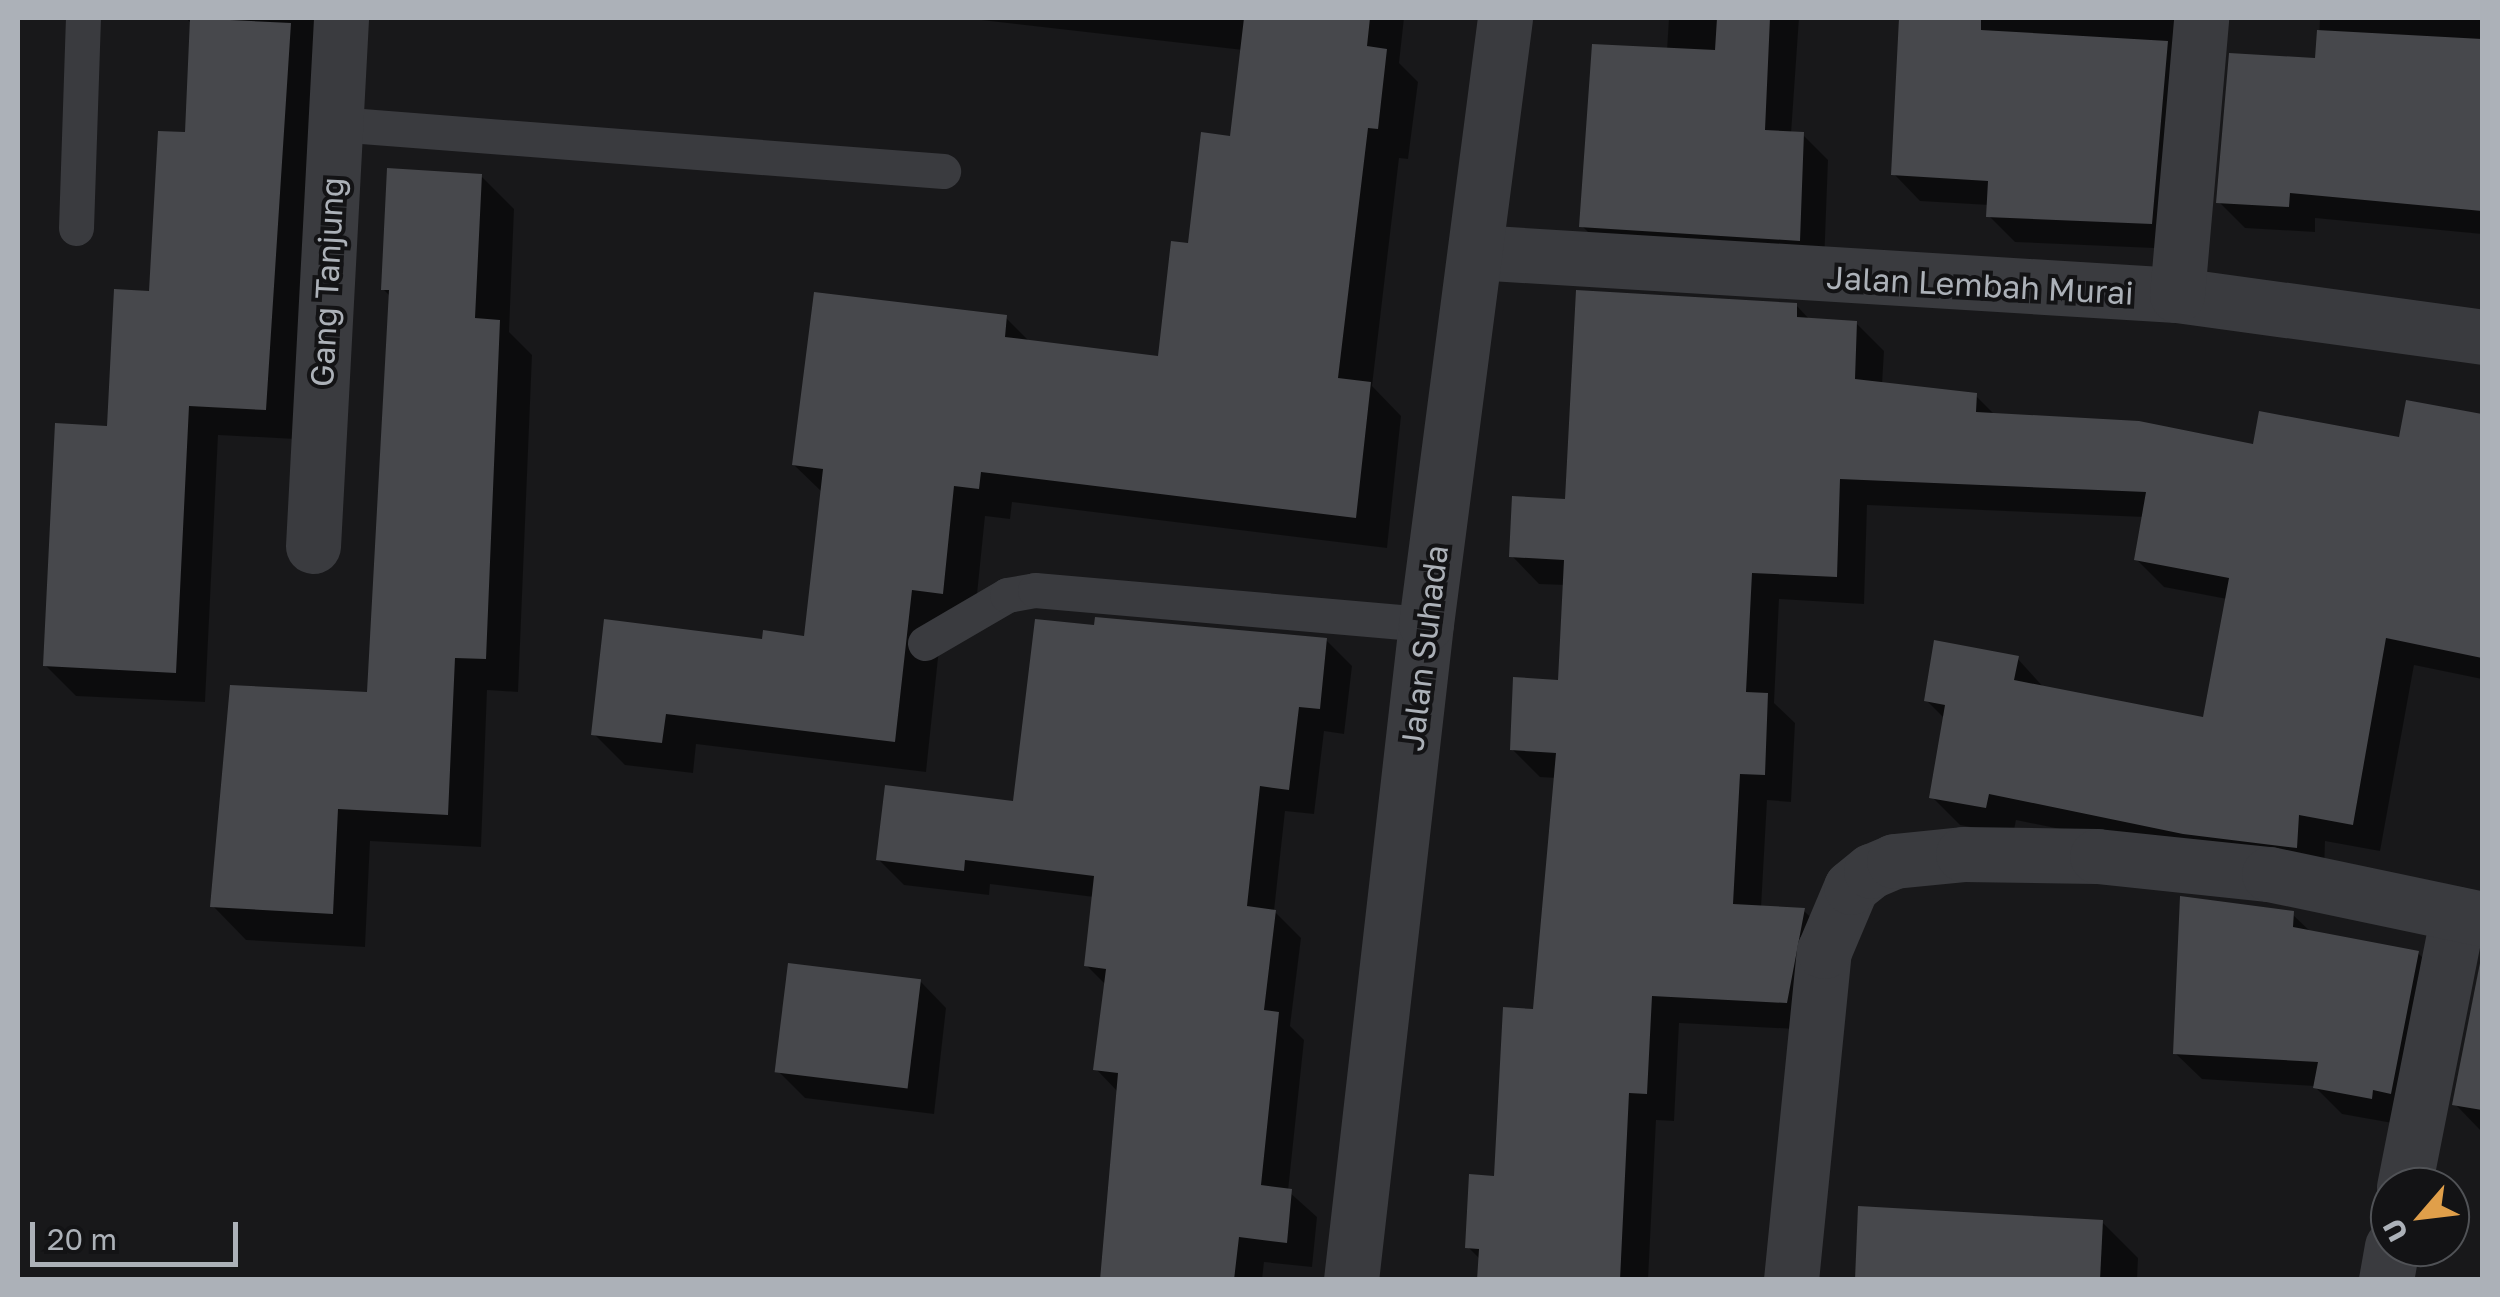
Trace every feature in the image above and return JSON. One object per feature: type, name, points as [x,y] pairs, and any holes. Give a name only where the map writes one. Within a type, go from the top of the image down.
[{"type":"street","name":"Gang Tanjung","points":[[313,546],[342,18]]},
{"type":"street","name":"Jalan Suhada","points":[[1352,1280],[1426,624],[1505,18]]},
{"type":"street","points":[[2177,296],[2201,18]]},
{"type":"street","name":"Jalan Lembah Murai","points":[[1475,252],[2177,296],[2482,336]]},
{"type":"street","points":[[1791,1280],[1824,951],[1851,886],[1870,871],[1894,861],[1963,854],[2098,856],[2269,874],[2470,917],[2409,1167]]},
{"type":"lane","points":[[76,228],[83,18]]},
{"type":"lane","points":[[336,124],[943,170]]},
{"type":"lane","points":[[925,643],[1007,596],[1035,590],[1426,624]]},
{"type":"building","points":[[190,18],[291,23],[266,410],[189,406],[176,673],[43,666],[55,423],[107,426],[114,289],[149,291],[158,131],[185,132]]},
{"type":"building","points":[[1244,18],[1370,18],[1367,46],[1387,49],[1378,129],[1368,128],[1338,378],[1371,382],[1356,518],[981,472],[979,489],[954,486],[943,594],[912,590],[895,742],[666,714],[662,743],[591,735],[604,619],[762,639],[763,630],[804,636],[823,469],[792,465],[814,292],[1007,315],[1005,337],[1158,356],[1171,241],[1188,243],[1201,132],[1230,136]]},
{"type":"building","points":[[1717,18],[1770,18],[1765,130],[1804,132],[1800,241],[1579,227],[1592,44],[1715,50]]},
{"type":"building","points":[[1899,18],[1981,18],[1981,30],[2168,41],[2152,224],[1986,217],[1988,181],[1891,175]]},
{"type":"building","points":[[2317,30],[2482,39],[2482,211],[2290,193],[2289,207],[2216,203],[2229,53],[2315,58]]},
{"type":"building","points":[[387,168],[482,174],[475,318],[500,320],[486,659],[455,658],[448,815],[338,809],[333,914],[210,907],[230,685],[367,692],[389,290],[381,290]]},
{"type":"building","points":[[1576,290],[1797,303],[1797,317],[1857,321],[1855,379],[1977,393],[1976,412],[2139,421],[2253,444],[2259,411],[2399,437],[2406,400],[2482,414],[2482,658],[2386,638],[2353,825],[2299,815],[2297,848],[2183,834],[1989,794],[1986,808],[1929,798],[1945,705],[1924,701],[1934,640],[2019,656],[2014,680],[2203,717],[2229,578],[2134,560],[2146,492],[1840,479],[1837,577],[1752,573],[1746,692],[1768,693],[1765,775],[1740,774],[1733,904],[1805,908],[1787,1003],[1652,996],[1647,1094],[1629,1093],[1620,1280],[1477,1280],[1479,1249],[1465,1248],[1469,1174],[1494,1176],[1503,1007],[1533,1009],[1556,753],[1510,750],[1513,677],[1558,680],[1564,560],[1509,557],[1512,496],[1565,499]]},
{"type":"building","points":[[1095,617],[1327,638],[1320,709],[1299,707],[1289,790],[1260,786],[1247,906],[1276,910],[1264,1010],[1279,1012],[1261,1185],[1292,1189],[1287,1243],[1239,1237],[1234,1280],[1100,1280],[1118,1073],[1093,1070],[1106,969],[1084,966],[1094,876],[965,860],[964,871],[876,860],[885,785],[1013,801],[1035,619],[1094,625]]},
{"type":"building","points":[[2180,896],[2294,911],[2293,927],[2419,951],[2391,1094],[2373,1090],[2372,1099],[2313,1088],[2318,1062],[2173,1054]]},
{"type":"building","points":[[788,963],[921,979],[908,1089],[775,1072]]},
{"type":"building","points":[[2482,963],[2482,1110],[2452,1105]]},
{"type":"building","points":[[1858,1206],[2103,1220],[2100,1280],[1855,1280]]}]
